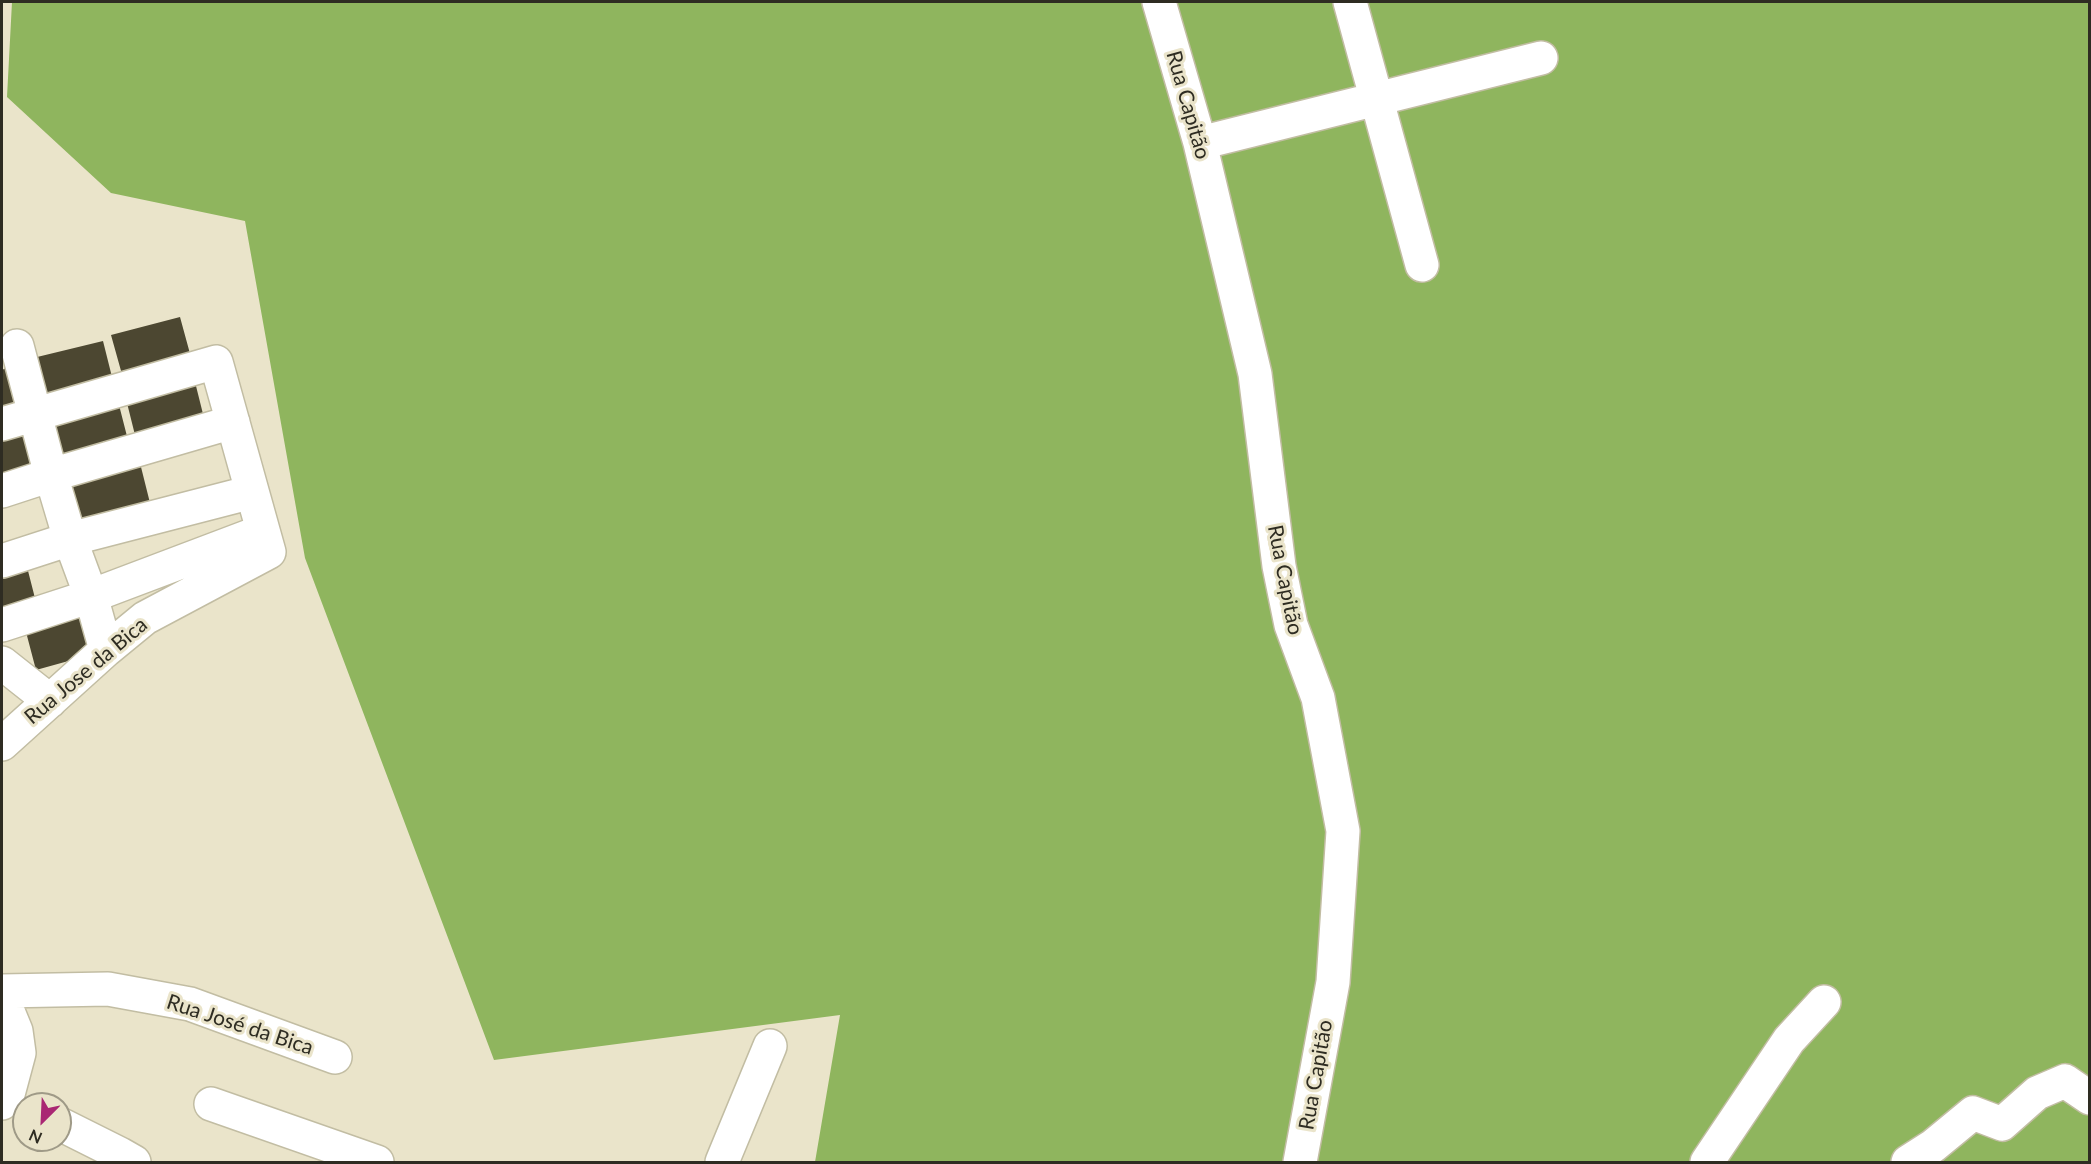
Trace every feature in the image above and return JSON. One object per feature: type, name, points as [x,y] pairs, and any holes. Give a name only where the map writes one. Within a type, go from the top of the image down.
[{"type":"street","name":"Rua Capitão","points":[[1159,2],[1200,143],[1255,375],[1279,566],[1291,625],[1318,698],[1343,831],[1333,982],[1300,1162]]},
{"type":"street","points":[[1350,2],[1422,265]]},
{"type":"street","points":[[1200,143],[1541,58]]},
{"type":"street","points":[[17,346],[51,475],[70,539],[91,596],[106,650]]},
{"type":"street","points":[[2,424],[216,362],[266,542],[2,625]]},
{"type":"street","points":[[2,491],[233,422]]},
{"type":"street","points":[[2,561],[70,539],[252,492]]},
{"type":"street","name":"Rua Jose da Bica","points":[[2,744],[145,618],[266,542]]},
{"type":"street","points":[[2,663],[50,701]]},
{"type":"street","name":"Rua José da Bica","points":[[2,991],[108,989],[190,1004],[335,1057]]},
{"type":"street","points":[[2,1002],[16,1031],[18,1053],[11,1102]]},
{"type":"street","points":[[1707,1162],[1789,1040],[1824,1002]]},
{"type":"street","points":[[722,1162],[770,1047]]},
{"type":"street","points":[[1908,1162],[1933,1146],[1973,1113],[2002,1124],[2037,1093],[2077,1089]]},
{"type":"street","points":[[212,1104],[377,1162]]},
{"type":"street","points":[[72,1131],[122,1160]]},
{"type":"green space","points":[[12,2],[2089,2],[2089,1162],[815,1162],[840,1015],[494,1060],[305,558],[245,221],[111,193],[7,97]]},
{"type":"building","points":[[180,317],[192,361],[123,378],[111,335]]},
{"type":"building","points":[[103,341],[114,385],[44,402],[33,358]]},
{"type":"building","points":[[6,368],[17,412],[2,416],[2,370]]},
{"type":"building","points":[[195,382],[206,426],[137,443],[126,399]]},
{"type":"building","points":[[119,405],[130,448],[61,465],[49,422]]},
{"type":"building","points":[[24,428],[36,472],[2,480],[2,434]]},
{"type":"building","points":[[141,467],[152,511],[83,528],[71,484]]},
{"type":"building","points":[[26,563],[37,606],[2,615],[2,569]]},
{"type":"building","points":[[79,617],[90,655],[36,670],[26,632]]}]
